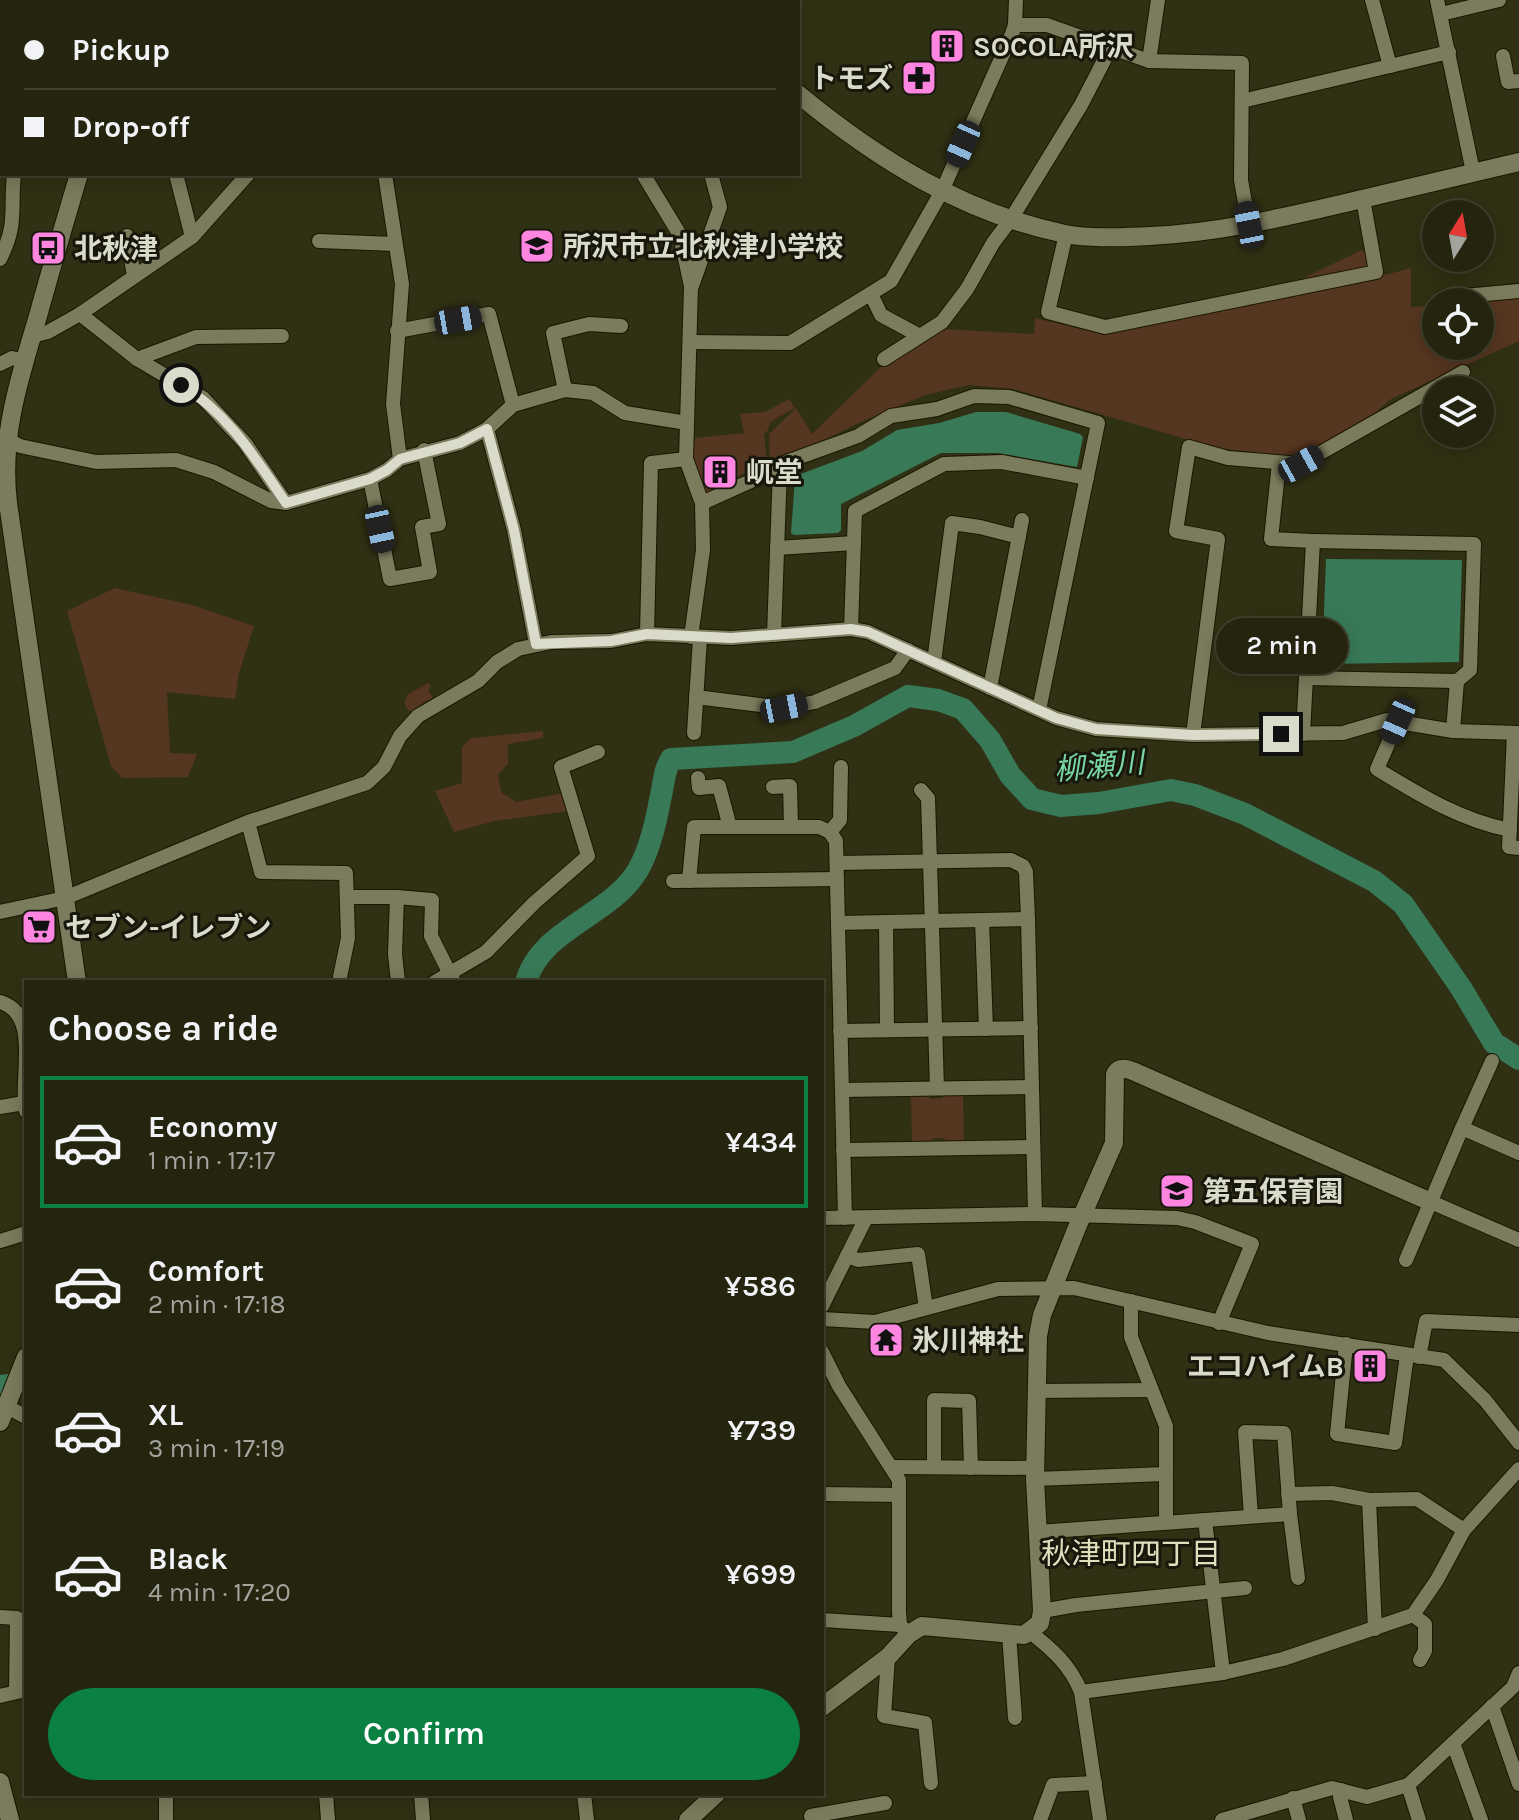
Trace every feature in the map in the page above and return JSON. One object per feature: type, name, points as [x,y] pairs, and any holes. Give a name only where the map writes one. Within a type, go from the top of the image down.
[{"type":"street","points":[[691,342],[790,343],[891,281],[942,191],[1015,25],[1016,0]]},
{"type":"street","points":[[1149,61],[1158,0]]},
{"type":"street","points":[[1372,0],[1390,66]]},
{"type":"street","points":[[1473,172],[1439,7],[1492,1]]},
{"type":"street","points":[[1015,25],[1047,25],[1149,61],[1242,63],[1241,180],[1249,225]]},
{"type":"street","points":[[884,359],[942,322],[967,289],[1081,105],[1110,49]]},
{"type":"street","points":[[1242,101],[1449,52]]},
{"type":"street","points":[[1503,56],[1508,82],[1519,81]]},
{"type":"street","points":[[800,96],[869,150],[904,172],[1011,219],[1066,234],[1114,238],[1184,234],[1249,225],[1519,162]]},
{"type":"street","points":[[0,259],[13,226],[14,176]]},
{"type":"street","points":[[77,980],[3,482],[3,447],[78,176]]},
{"type":"street","points":[[177,176],[192,237]]},
{"type":"street","points":[[32,336],[48,332],[80,314],[192,237],[246,176]]},
{"type":"street","points":[[385,176],[402,284],[393,404],[400,459]]},
{"type":"street","points":[[644,176],[680,235],[691,286],[686,459],[702,503],[703,550],[696,637],[694,733]]},
{"type":"street","points":[[691,286],[720,207],[712,176]]},
{"type":"street","points":[[1066,234],[1048,312],[1105,327],[1376,272],[1363,199]]},
{"type":"street","points":[[127,236],[134,276]]},
{"type":"street","points":[[319,241],[395,244]]},
{"type":"street","points":[[1494,293],[1519,291]]},
{"type":"street","points":[[871,294],[881,315],[920,336]]},
{"type":"street","points":[[80,314],[137,359],[203,398],[245,443],[286,503]]},
{"type":"street","points":[[397,331],[489,314],[513,405]]},
{"type":"street","points":[[565,390],[553,333],[589,324],[621,326]]},
{"type":"street","points":[[137,359],[196,337],[282,336]]},
{"type":"street","points":[[0,364],[12,358],[25,361]]},
{"type":"street","points":[[1193,735],[1218,539],[1176,531],[1189,447],[1228,458],[1301,464],[1463,372]]},
{"type":"street","points":[[3,447],[20,446],[96,462],[176,460],[214,472],[271,501],[286,503],[370,479],[400,459],[424,450],[460,443],[487,429],[513,405],[565,390],[593,393],[625,413],[687,423]]},
{"type":"street","points":[[702,503],[780,468],[786,462],[858,436],[891,416],[937,409],[974,396],[1009,397],[1098,423],[1039,710]]},
{"type":"street","points":[[487,429],[514,530],[536,644]]},
{"type":"street","points":[[370,479],[390,579],[430,572],[422,527],[439,524],[424,450]]},
{"type":"street","points":[[647,634],[651,463],[686,459]]},
{"type":"street","points":[[851,629],[855,511],[944,464],[1002,462],[1087,478]]},
{"type":"street","points":[[1279,463],[1271,539],[1474,544],[1470,670],[1457,681],[1306,678]]},
{"type":"street","points":[[774,635],[780,468]]},
{"type":"street","points":[[990,688],[1022,520]]},
{"type":"street","points":[[934,662],[952,523],[1019,537]]},
{"type":"street","points":[[1303,734],[1313,541]]},
{"type":"street","points":[[777,548],[854,543]]},
{"type":"street","points":[[0,912],[65,898],[248,822],[367,783],[384,767],[400,736],[418,716],[478,681],[510,653],[536,644],[611,641],[647,634],[696,637],[851,629],[868,632],[1039,710],[1096,729],[1193,735],[1343,733],[1387,720],[1453,731],[1516,733],[1509,847],[1519,848]]},
{"type":"street","points":[[696,697],[784,708],[815,702],[895,668],[908,650]]},
{"type":"street","points":[[1453,731],[1457,681]]},
{"type":"street","points":[[1398,721],[1377,769],[1436,805],[1483,825],[1510,830]]},
{"type":"street","points":[[347,897],[432,900],[431,936],[452,977],[486,952],[534,903],[588,856],[561,767],[598,752]]},
{"type":"street","points":[[830,832],[840,820],[841,767]]},
{"type":"street","points":[[698,778],[699,788],[719,786],[730,827]]},
{"type":"street","points":[[773,787],[790,786],[791,826]]},
{"type":"street","points":[[921,790],[928,798],[937,1088]]},
{"type":"street","points":[[248,822],[261,872],[346,873],[348,938],[339,980]]},
{"type":"street","points":[[689,881],[694,827],[819,827],[830,832],[836,841],[845,1218]]},
{"type":"street","points":[[837,863],[1017,862],[1026,872],[1035,1214]]},
{"type":"street","points":[[673,881],[837,879]]},
{"type":"street","points":[[397,897],[395,954],[398,980]]},
{"type":"street","points":[[838,923],[1028,919]]},
{"type":"street","points":[[982,920],[986,1029]]},
{"type":"street","points":[[886,922],[887,1030]]},
{"type":"street","points":[[0,1002],[14,1009],[24,1028]]},
{"type":"street","points":[[840,1031],[1031,1028]]},
{"type":"street","points":[[1406,1260],[1492,1061]]},
{"type":"street","points":[[824,1620],[905,1630],[922,1626],[1024,1635],[1040,1623],[1042,1611],[1035,1474],[1038,1336],[1042,1315],[1114,1143],[1115,1074],[1124,1068],[1519,1240]]},
{"type":"street","points":[[842,1090],[1032,1087]]},
{"type":"street","points":[[0,1107],[24,1107]]},
{"type":"street","points":[[1462,1128],[1519,1153]]},
{"type":"street","points":[[843,1150],[1033,1147]]},
{"type":"street","points":[[824,1218],[1035,1214],[1177,1218],[1195,1222],[1252,1244],[1219,1323]]},
{"type":"street","points":[[824,1302],[866,1218]]},
{"type":"street","points":[[0,1241],[24,1234]]},
{"type":"street","points":[[847,1256],[858,1260],[918,1254],[926,1308]]},
{"type":"street","points":[[824,1319],[875,1322],[998,1289],[1074,1288],[1219,1323],[1444,1360],[1485,1400],[1519,1443]]},
{"type":"street","points":[[1131,1301],[1131,1337],[1166,1426],[1166,1522]]},
{"type":"street","points":[[1346,1344],[1337,1434],[1395,1443],[1413,1356],[1426,1321],[1519,1325]]},
{"type":"street","points":[[824,1356],[839,1386],[899,1480],[905,1630],[888,1657],[824,1705]]},
{"type":"street","points":[[24,1362],[3,1411],[24,1416]]},
{"type":"street","points":[[1038,1391],[1151,1390]]},
{"type":"street","points":[[934,1467],[934,1400],[969,1401],[971,1468]]},
{"type":"street","points":[[1251,1516],[1245,1432],[1284,1433],[1298,1578]]},
{"type":"street","points":[[893,1467],[971,1468],[1035,1474],[1165,1474]]},
{"type":"street","points":[[1081,1692],[1223,1673],[1309,1652],[1413,1615],[1437,1580],[1464,1530],[1519,1469]]},
{"type":"street","points":[[1288,1494],[1332,1493],[1369,1500],[1417,1499],[1464,1530]]},
{"type":"street","points":[[824,1494],[899,1495]]},
{"type":"street","points":[[1369,1500],[1375,1629]]},
{"type":"street","points":[[1037,1532],[1290,1514]]},
{"type":"street","points":[[1205,1520],[1223,1673]]},
{"type":"street","points":[[1042,1611],[1245,1588]]},
{"type":"street","points":[[1413,1615],[1425,1624],[1425,1651],[1420,1660]]},
{"type":"street","points":[[0,1617],[17,1618],[21,1691],[0,1696]]},
{"type":"street","points":[[1030,1632],[1060,1657],[1073,1673],[1081,1692],[1100,1820]]},
{"type":"street","points":[[1009,1634],[1015,1718]]},
{"type":"street","points":[[888,1657],[884,1716],[925,1723],[931,1783]]},
{"type":"street","points":[[1222,1820],[1332,1788],[1367,1797],[1408,1785],[1513,1687],[1519,1673]]},
{"type":"street","points":[[1492,1706],[1519,1784]]},
{"type":"street","points":[[1453,1743],[1481,1820]]},
{"type":"street","points":[[0,1782],[10,1820]]},
{"type":"street","points":[[1040,1820],[1053,1785],[1095,1783]]},
{"type":"street","points":[[1408,1785],[1419,1820]]},
{"type":"street","points":[[1341,1790],[1346,1820]]},
{"type":"street","points":[[166,1796],[166,1820]]},
{"type":"street","points":[[326,1796],[328,1820]]},
{"type":"street","points":[[421,1796],[423,1820]]},
{"type":"street","points":[[584,1796],[587,1820]]},
{"type":"street","points":[[688,1820],[714,1796]]},
{"type":"street","points":[[1293,1798],[1299,1820]]},
{"type":"street","points":[[811,1816],[844,1815],[885,1803]]},
{"type":"shaded area","points":[[1362,250],[1385,275],[1411,268],[1411,307],[1422,306],[1422,360],[1477,360],[1442,376],[1422,376],[1422,385],[1391,399],[1319,460],[1217,448],[1013,389],[969,385],[925,395],[856,424],[770,468],[769,434],[796,408],[812,434],[885,363],[941,329],[1034,334],[1035,318],[1102,334],[1249,304]]},
{"type":"shaded area","points":[[1519,298],[1519,341],[1494,352],[1494,300]]},
{"type":"shaded area","points":[[789,399],[795,408],[770,422],[764,435],[767,461],[708,492],[704,490],[692,453],[695,438],[744,433],[740,414],[765,412]]},
{"type":"shaded area","points":[[976,412],[1006,412],[1080,434],[1083,437],[1077,467],[998,453],[941,453],[841,504],[841,530],[838,533],[791,533],[795,478],[798,475],[862,451],[897,430],[939,423]]},
{"type":"shaded area","points":[[1326,559],[1462,560],[1459,662],[1322,664]]},
{"type":"shaded area","points":[[115,588],[192,605],[254,626],[239,673],[235,699],[167,692],[170,753],[197,754],[188,777],[122,778],[111,766],[67,611]]},
{"type":"shaded area","points":[[429,683],[431,687],[428,690],[433,698],[413,712],[408,710],[404,702],[408,694]]},
{"type":"shaded area","points":[[543,731],[543,738],[508,744],[508,764],[498,774],[501,792],[516,802],[564,793],[569,811],[495,821],[454,832],[435,791],[462,783],[462,747],[471,738]]},
{"type":"shaded area","points":[[925,1092],[931,1099],[942,1098],[946,1092],[963,1092],[964,1144],[950,1144],[943,1138],[934,1138],[929,1144],[912,1144],[911,1093]]},
{"type":"waterway","name":"柳瀬川","points":[[527,980],[546,948],[611,899],[638,870],[652,836],[671,759],[793,752],[854,726],[908,696],[938,700],[963,709],[990,740],[1010,775],[1032,799],[1061,806],[1099,803],[1171,790],[1195,795],[1245,814],[1374,881],[1403,904],[1461,988],[1494,1043],[1519,1059]]},
{"type":"waterway","name":"柳瀬川","points":[[0,1386],[24,1383]]},
{"type":"place","name":"SOCOLA所沢","points":[[947,46]]},
{"type":"place","name":"トモズ","points":[[919,78]]},
{"type":"place","name":"所沢市立北秋津小学校","points":[[537,246]]},
{"type":"place","name":"北秋津","points":[[48,248]]},
{"type":"place","name":"屼堂","points":[[720,472]]},
{"type":"place","name":"セブン-イレブン","points":[[39,927]]},
{"type":"place","name":"第五保育園","points":[[1177,1191]]},
{"type":"place","name":"氷川神社","points":[[886,1340]]},
{"type":"place","name":"エコハイムB","points":[[1370,1366]]},
{"type":"district","name":"秋津町四丁目","points":[[1131,1554]]},
{"type":"route","points":[[181,385],[203,398],[245,443],[286,503],[370,479],[400,459],[424,450],[460,443],[487,429],[514,530],[536,644],[611,641],[647,634],[731,638],[851,629],[868,632],[1056,718],[1096,729],[1134,734],[1281,734]]}]
